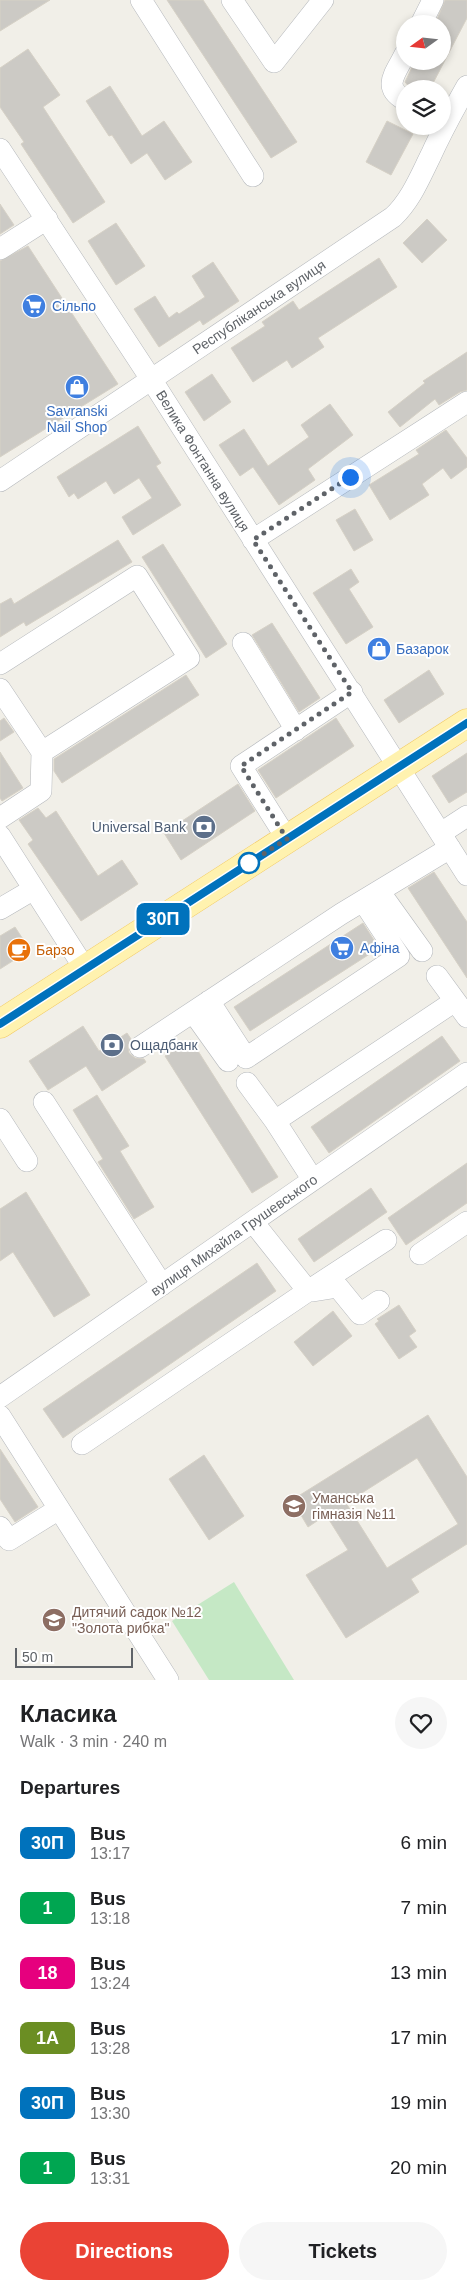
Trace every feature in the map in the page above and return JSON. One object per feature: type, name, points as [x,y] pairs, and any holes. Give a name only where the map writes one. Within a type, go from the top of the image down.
[{"type":"main road","points":[[0,1024],[467,723]]},
{"type":"street","points":[[141,0],[253,176]]},
{"type":"street","points":[[232,0],[274,62],[324,0]]},
{"type":"street","points":[[426,15],[433,0]]},
{"type":"street","points":[[396,95],[392,87],[392,79],[397,70]]},
{"type":"street","name":"Республіканська вулиця","points":[[451,105],[467,86]]},
{"type":"street","name":"Республіканська вулиця","points":[[0,481],[393,217],[402,209],[416,185],[437,135]]},
{"type":"street","name":"Велика Фонтанна вулиця","points":[[0,149],[151,379],[467,875]]},
{"type":"street","points":[[0,249],[47,219]]},
{"type":"street","points":[[253,540],[467,402]]},
{"type":"street","points":[[0,664],[137,576],[189,658],[42,752]]},
{"type":"street","points":[[243,644],[296,730]]},
{"type":"street","points":[[0,689],[42,752],[41,791],[0,818]]},
{"type":"street","points":[[287,839],[241,766],[352,692]]},
{"type":"street","points":[[140,1047],[371,896],[446,841],[467,816]]},
{"type":"street","points":[[0,836],[85,970]]},
{"type":"street","points":[[0,909],[34,889]]},
{"type":"street","points":[[371,896],[422,951]]},
{"type":"street","points":[[201,1007],[246,1058],[399,956],[371,896]]},
{"type":"street","points":[[275,1121],[461,1009],[437,976]]},
{"type":"street","points":[[201,1007],[228,1061]]},
{"type":"street","name":"вулиця Михайла Грушевського","points":[[0,1398],[467,1073]]},
{"type":"street","points":[[248,1083],[313,1180]]},
{"type":"street","points":[[44,1102],[162,1285]]},
{"type":"street","points":[[0,1118],[27,1160]]},
{"type":"street","points":[[253,1222],[308,1291]]},
{"type":"street","points":[[420,1254],[467,1222]]},
{"type":"street","points":[[82,1444],[386,1240]]},
{"type":"street","points":[[308,1291],[338,1287],[360,1314],[379,1301]]},
{"type":"street","points":[[0,1416],[168,1680]]},
{"type":"street","points":[[0,1527],[9,1540],[59,1509]]},
{"type":"green space","points":[[234,1582],[294,1680],[209,1680],[172,1621]]},
{"type":"building","points":[[0,0],[50,0],[0,31]]},
{"type":"building","points":[[167,0],[203,0],[297,142],[271,158]]},
{"type":"building","points":[[445,0],[467,0],[467,18],[451,49],[451,15],[439,15]]},
{"type":"building","points":[[28,49],[60,95],[43,107],[105,202],[73,223],[21,144],[24,142],[0,107],[0,68]]},
{"type":"building","points":[[411,70],[440,70],[435,80],[406,80]]},
{"type":"building","points":[[110,86],[142,136],[164,121],[192,162],[165,180],[147,153],[131,164],[112,135],[109,136],[86,101]]},
{"type":"building","points":[[387,121],[396,126],[396,135],[412,135],[391,175],[366,162]]},
{"type":"building","points":[[0,204],[14,225],[0,234]]},
{"type":"building","points":[[427,219],[447,240],[422,263],[403,243]]},
{"type":"building","points":[[116,223],[145,266],[116,285],[88,241]]},
{"type":"building","name":"Сільпо","points":[[28,246],[118,384],[0,457],[0,261]]},
{"type":"building","points":[[379,258],[397,287],[318,338],[324,347],[292,368],[287,360],[253,382],[231,348],[265,326],[262,322],[293,301],[299,310]]},
{"type":"building","points":[[213,262],[239,301],[203,325],[200,320],[159,347],[134,309],[155,296],[169,318],[177,312],[179,314],[205,297],[192,276]]},
{"type":"building","points":[[467,352],[467,390],[460,392],[439,405],[435,399],[400,427],[388,412],[425,383],[423,381]]},
{"type":"building","points":[[212,374],[231,402],[204,421],[185,392]]},
{"type":"building","points":[[330,404],[353,435],[308,469],[315,480],[279,505],[253,467],[240,476],[219,445],[244,429],[268,466],[309,437],[301,425]]},
{"type":"building","points":[[138,426],[161,463],[156,466],[181,505],[133,535],[122,517],[152,498],[139,478],[114,494],[106,481],[78,499],[74,493],[69,497],[57,477]]},
{"type":"building","points":[[446,430],[467,458],[467,467],[451,479],[443,468],[422,484],[429,495],[390,520],[369,485],[419,454],[416,450]]},
{"type":"building","points":[[355,509],[373,540],[354,551],[336,520]]},
{"type":"building","points":[[118,540],[132,562],[26,626],[24,622],[0,637],[0,604],[11,598],[14,604]]},
{"type":"building","points":[[163,544],[227,644],[206,658],[142,557]]},
{"type":"building","points":[[351,569],[359,582],[349,589],[373,627],[346,644],[313,593]]},
{"type":"building","points":[[272,623],[320,698],[299,712],[252,635]]},
{"type":"building","points":[[429,670],[444,694],[399,723],[384,700]]},
{"type":"building","points":[[186,675],[199,695],[62,783],[54,771],[54,759]]},
{"type":"building","points":[[4,718],[14,732],[0,741],[0,721]]},
{"type":"building","points":[[336,718],[354,746],[276,798],[258,770]]},
{"type":"building","points":[[0,752],[23,788],[2,801],[0,798]]},
{"type":"building","points":[[467,753],[467,792],[449,803],[432,776]]},
{"type":"building","points":[[238,784],[255,811],[181,860],[164,833]]},
{"type":"building","points":[[38,808],[46,818],[56,811],[98,876],[122,860],[138,884],[81,921],[28,844],[33,840],[19,820]]},
{"type":"building","points":[[434,872],[467,922],[467,978],[408,888]]},
{"type":"building","points":[[363,923],[379,948],[250,1031],[234,1007]]},
{"type":"building","points":[[15,927],[30,950],[0,969],[0,936]]},
{"type":"building","points":[[83,1026],[99,1051],[127,1033],[131,1039],[128,1047],[129,1053],[135,1058],[144,1059],[146,1062],[102,1091],[86,1066],[48,1090],[29,1061]]},
{"type":"building","points":[[442,1036],[460,1061],[329,1153],[311,1127]]},
{"type":"building","points":[[191,1040],[278,1177],[252,1193],[165,1056]]},
{"type":"building","points":[[97,1095],[129,1146],[120,1151],[154,1207],[134,1219],[98,1162],[103,1159],[73,1110]]},
{"type":"building","points":[[467,1163],[467,1203],[406,1245],[388,1218]]},
{"type":"building","points":[[371,1188],[387,1212],[314,1262],[298,1239]]},
{"type":"building","points":[[26,1192],[90,1295],[54,1317],[13,1252],[0,1261],[0,1209]]},
{"type":"building","points":[[257,1263],[276,1291],[63,1438],[43,1409]]},
{"type":"building","points":[[399,1305],[416,1331],[409,1336],[417,1347],[399,1359],[375,1324],[379,1321],[377,1319]]},
{"type":"building","points":[[333,1311],[352,1336],[313,1366],[294,1342]]},
{"type":"building","points":[[428,1415],[467,1477],[467,1544],[411,1579],[419,1592],[346,1638],[306,1575],[348,1550],[326,1515],[308,1527],[292,1500]],"holes":[[[417,1458],[458,1524],[387,1568],[346,1503]]]},
{"type":"building","points":[[0,1449],[38,1507],[15,1522],[0,1499]]},
{"type":"building","points":[[204,1455],[244,1516],[209,1540],[169,1479]]},
{"type":"bus line","name":"30П","points":[[0,1024],[467,723]]},
{"type":"place","name":"Сільпо","points":[[34,306]]},
{"type":"place","name":"Savranski Nail Shop","points":[[77,387]]},
{"type":"place","name":"Базарок","points":[[379,649]]},
{"type":"place","name":"Universal Bank","points":[[204,827]]},
{"type":"place","name":"Афіна","points":[[342,948]]},
{"type":"place","name":"Барзо","points":[[19,950]]},
{"type":"place","name":"Ощадбанк","points":[[112,1045]]},
{"type":"place","name":"Уманська гімназія №11","points":[[294,1506]]},
{"type":"place","name":"Дитячий садок №12 \"Золота рибка\"","points":[[54,1620]]},
{"type":"route","points":[[249,863],[287,839],[241,766],[352,692],[253,540],[350,477]]}]
